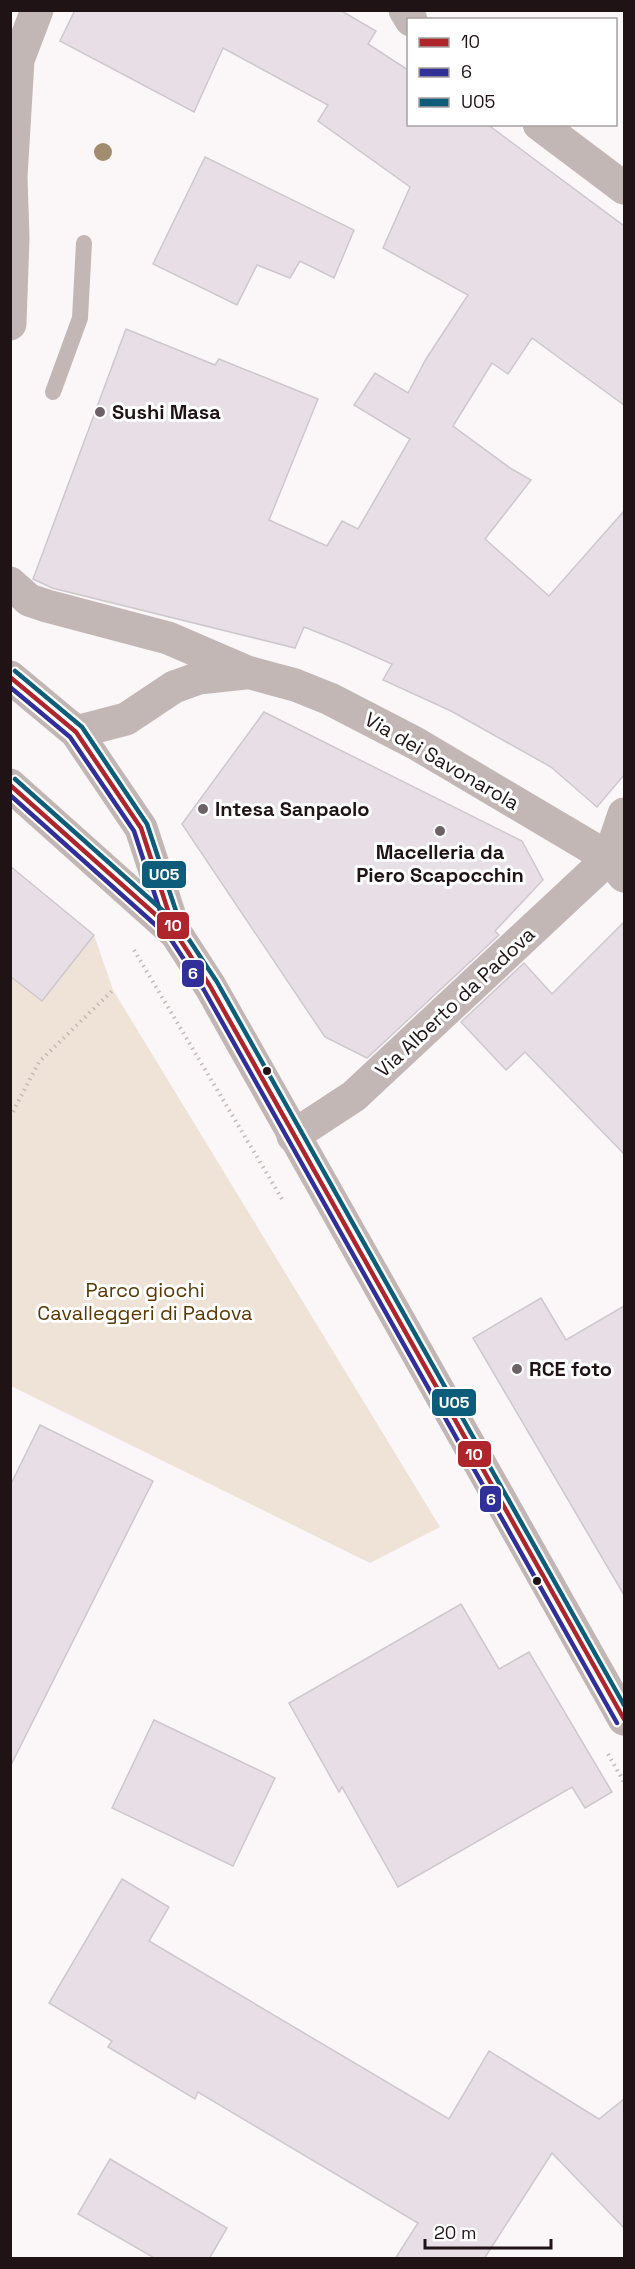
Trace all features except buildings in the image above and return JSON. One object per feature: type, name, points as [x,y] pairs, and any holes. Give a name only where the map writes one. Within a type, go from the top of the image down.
[{"type":"street","points":[[10,324],[13,238],[11,177],[18,60],[37,10]]},
{"type":"street","points":[[542,126],[624,188]]},
{"type":"street","name":"Via dei Savonarola","points":[[10,583],[29,600],[168,638],[246,672],[295,685],[330,699],[415,743],[617,867]]},
{"type":"street","name":"Via dei Savonarola","points":[[76,732],[126,719],[174,687],[199,678],[246,672]]},
{"type":"street","points":[[10,677],[76,732],[141,828],[175,932],[210,986],[624,1719]]},
{"type":"street","points":[[10,785],[175,932]]},
{"type":"street","points":[[617,867],[624,814]]},
{"type":"street","name":"Via Alberto da Padova","points":[[293,1136],[354,1096],[617,867]]},
{"type":"lane","points":[[53,392],[80,318],[84,243]]},
{"type":"path","points":[[10,1117],[39,1062],[113,990]]},
{"type":"green space","name":"Parco giochi Cavalleggeri di Padova","points":[[94,935],[113,990],[440,1527],[370,1563],[11,1386],[10,976],[42,1001]]},
{"type":"transit line","name":"U05","points":[[15,671],[82,727],[147,824],[182,929],[217,982],[624,1705]]},
{"type":"transit line","name":"10","points":[[10,677],[76,732],[141,828],[175,932],[210,986],[624,1719]]},
{"type":"transit line","name":"6","points":[[10,687],[70,737],[134,831],[168,935],[204,990],[617,1723]]},
{"type":"transit line","name":"U05","points":[[15,779],[179,925]]},
{"type":"transit line","name":"10","points":[[10,785],[174,931]]},
{"type":"transit line","name":"6","points":[[10,795],[169,937]]},
{"type":"place","name":"Sushi Masa","points":[[100,412]]},
{"type":"place","name":"Intesa Sanpaolo","points":[[203,809]]},
{"type":"place","name":"Macelleria da Piero Scapocchin","points":[[440,831]]},
{"type":"place","name":"RCE foto","points":[[517,1369]]}]
